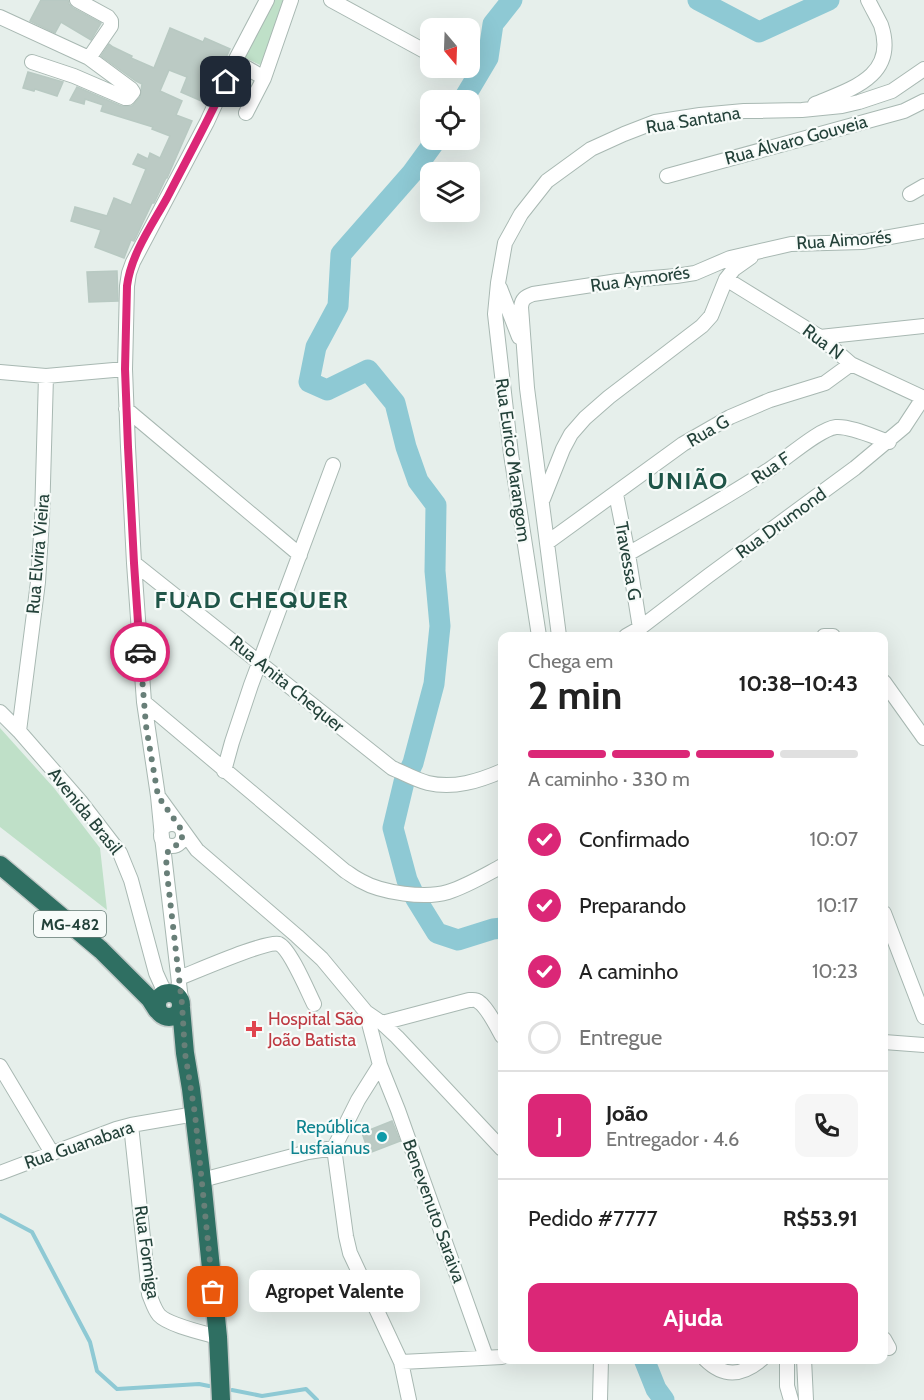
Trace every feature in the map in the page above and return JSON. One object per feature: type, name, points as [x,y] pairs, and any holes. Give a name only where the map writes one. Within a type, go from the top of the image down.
[{"type":"highway","name":"MG-482","points":[[0,865],[101,950],[136,986],[171,997]]},
{"type":"highway","points":[[171,997],[185,1053],[195,1114],[218,1337],[221,1400]]},
{"type":"street","points":[[77,0],[108,17],[111,21],[111,26],[89,58]]},
{"type":"street","points":[[171,997],[166,865],[144,702],[134,563],[126,409],[127,286],[129,273],[142,244],[207,122],[267,0]]},
{"type":"street","points":[[246,113],[264,78],[291,0]]},
{"type":"street","points":[[331,0],[420,49]]},
{"type":"street","points":[[801,110],[850,89],[865,81],[878,69],[885,55],[884,39],[869,3]]},
{"type":"street","points":[[0,17],[89,58],[133,92],[131,97],[125,98],[74,76],[32,62]]},
{"type":"street","points":[[235,61],[264,78]]},
{"type":"street","name":"Rua Santana","points":[[498,283],[505,243],[521,214],[547,180],[591,150],[655,122],[700,115],[744,111],[801,110],[859,102],[892,91],[924,69]]},
{"type":"street","points":[[892,91],[904,111]]},
{"type":"street","name":"Rua Álvaro Gouveia","points":[[667,176],[904,111],[924,101]]},
{"type":"street","points":[[910,194],[924,186]]},
{"type":"street","name":"Rua Aimorés","points":[[764,250],[791,244],[873,241],[924,231]]},
{"type":"street","points":[[542,501],[562,448],[585,418],[702,326],[711,316],[726,279],[734,269],[764,250]]},
{"type":"street","name":"Rua Aymorés","points":[[521,307],[526,296],[534,294],[618,281],[695,273],[730,258],[764,250]]},
{"type":"street","name":"Rua N","points":[[726,279],[820,337],[850,364],[924,398]]},
{"type":"street","points":[[498,283],[523,349]]},
{"type":"street","name":"Rua Eurico Marangom","points":[[498,283],[495,314],[508,432],[538,632]]},
{"type":"street","name":"Rua Eurico Marangom","points":[[521,307],[533,444],[559,632]]},
{"type":"street","points":[[820,337],[924,326]]},
{"type":"street","name":"Rua G","points":[[548,542],[683,444],[705,431],[730,417],[770,400],[825,383],[850,364]]},
{"type":"street","points":[[0,372],[46,376],[125,369]]},
{"type":"street","name":"Rua Elvira Vieira","points":[[19,731],[42,519],[46,376]]},
{"type":"street","name":"Rua Drumond","points":[[633,632],[889,442],[904,427],[924,398]]},
{"type":"street","points":[[126,409],[300,555]]},
{"type":"street","name":"Rua F","points":[[628,554],[747,484],[820,434],[833,428],[844,427],[889,442]]},
{"type":"street","points":[[224,771],[251,685],[333,465]]},
{"type":"street","name":"Travessa G","points":[[616,494],[640,628]]},
{"type":"street","name":"Rua Anita Chequer","points":[[134,563],[392,768],[427,783],[449,786],[468,783],[498,772]]},
{"type":"street","points":[[888,688],[924,738]]},
{"type":"street","points":[[144,702],[345,871],[362,882],[396,892],[428,896],[447,893],[498,868]]},
{"type":"street","name":"Avenida Brasil","points":[[0,712],[80,801],[120,853],[131,880],[156,973],[171,997]]},
{"type":"street","points":[[158,796],[197,850],[322,959],[366,1012],[397,1037],[498,1145]]},
{"type":"street","points":[[166,865],[168,851],[176,845],[182,839],[182,830],[177,825],[167,826],[162,831],[163,841],[168,845],[176,845],[183,844],[197,850]]},
{"type":"street","points":[[888,923],[924,1017]]},
{"type":"street","points":[[171,997],[239,954],[270,944],[278,944],[285,949],[292,960],[314,1004]]},
{"type":"street","points":[[382,1023],[475,1000],[485,1009],[498,1030]]},
{"type":"street","name":"Benevenuto Saraiva","points":[[366,1012],[380,1065],[486,1357]]},
{"type":"street","points":[[888,1042],[924,1045]]},
{"type":"street","points":[[380,1065],[358,1100],[334,1148],[350,1253],[401,1362],[409,1400]]},
{"type":"street","points":[[0,1066],[52,1153]]},
{"type":"street","name":"Rua Guanabara","points":[[0,1173],[131,1125],[195,1114]]},
{"type":"street","name":"Rua Formiga","points":[[131,1125],[149,1293],[154,1306],[160,1317],[173,1324],[218,1337]]},
{"type":"street","points":[[202,1180],[308,1152],[334,1148]]},
{"type":"street","points":[[401,1362],[498,1357]]},
{"type":"street","points":[[600,1400],[601,1364]]},
{"type":"street","points":[[710,1364],[724,1373],[737,1373],[756,1364]]},
{"type":"street","points":[[787,1364],[787,1386],[791,1400]]},
{"type":"street","points":[[804,1364],[806,1400]]},
{"type":"street","points":[[778,1400],[787,1386]]},
{"type":"green space","points":[[272,0],[290,0],[264,67],[244,57]]},
{"type":"green space","points":[[0,728],[54,788],[100,848],[107,910],[0,827]]},
{"type":"building","points":[[41,0],[68,0],[73,8],[101,23],[91,40],[61,22],[55,33],[30,21]]},
{"type":"building","points":[[170,28],[203,42],[205,38],[230,49],[208,91],[211,92],[206,103],[181,92],[187,77],[169,70],[160,91],[182,101],[176,115],[192,121],[167,178],[134,241],[131,240],[124,258],[95,247],[101,230],[71,221],[75,207],[107,216],[114,198],[131,205],[146,169],[133,164],[138,154],[148,159],[150,153],[160,158],[170,136],[152,129],[153,127],[101,111],[103,105],[85,99],[84,104],[70,100],[77,87],[121,106],[132,106],[140,97],[142,84],[101,56],[109,44],[132,56],[131,58],[154,68]]},
{"type":"building","points":[[28,72],[63,82],[57,96],[23,88]]},
{"type":"building","points":[[117,271],[118,301],[89,302],[87,272]]},
{"type":"building","name":"República Lusfaianus","points":[[392,1121],[400,1141],[369,1153],[362,1133]]},
{"type":"waterway","points":[[469,90],[488,58],[493,24],[512,0]]},
{"type":"waterway","points":[[698,0],[759,32],[829,0]]},
{"type":"waterway","points":[[429,150],[412,173],[341,254],[338,306],[316,347],[309,382],[327,390],[368,370],[395,403],[406,447],[418,481],[436,505],[435,571],[440,626],[434,684],[413,763],[404,782],[393,828],[407,880],[437,933],[458,940],[498,928]]},
{"type":"waterway","points":[[0,1215],[32,1232],[90,1342],[97,1371],[117,1389],[199,1384],[209,1386]]},
{"type":"waterway","points":[[646,1364],[656,1389],[664,1400]]},
{"type":"waterway","points":[[232,1390],[262,1396],[306,1389],[317,1400]]},
{"type":"way so far","points":[[140,652],[146,726],[158,796],[183,832],[181,842],[168,851],[166,865],[213,1292]]},
{"type":"place","name":"Hospital São João Batista","points":[[254,1029]]},
{"type":"place","name":"República Lusfaianus","points":[[382,1137]]},
{"type":"place","name":"Agropet Valente","points":[[213,1292]]},
{"type":"district","name":"UNIÃO","points":[[688,480]]},
{"type":"district","name":"FUAD CHEQUER","points":[[252,599]]},
{"type":"route","points":[[140,652],[125,369],[127,286],[133,262],[226,82]]}]
